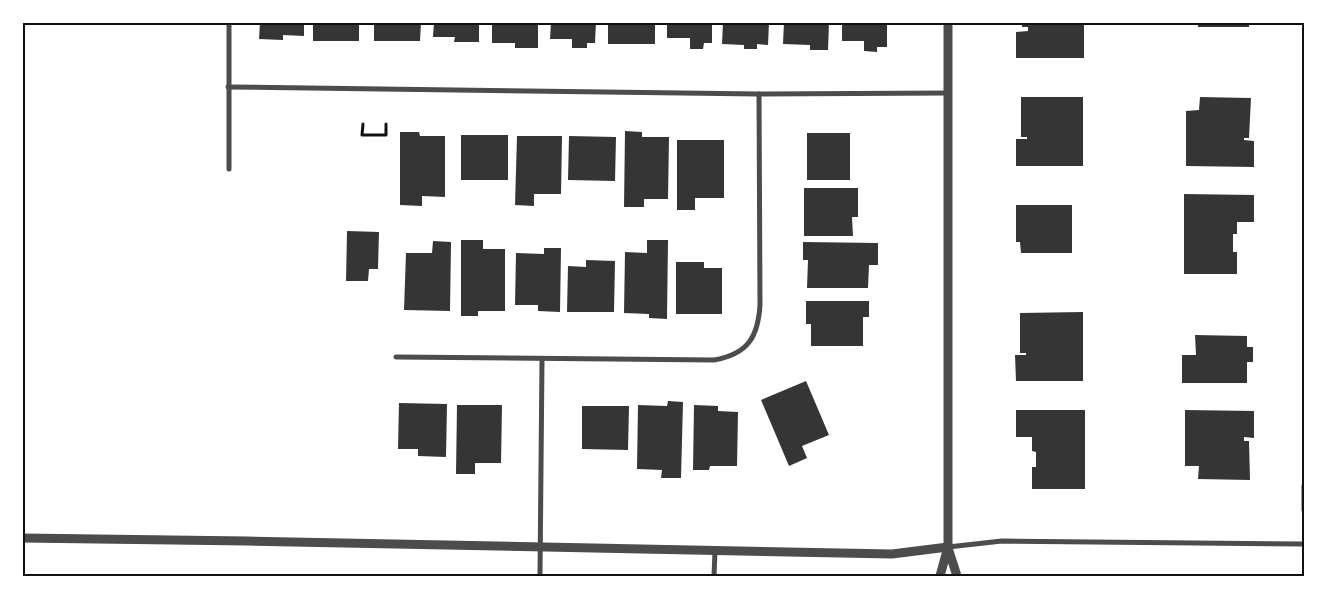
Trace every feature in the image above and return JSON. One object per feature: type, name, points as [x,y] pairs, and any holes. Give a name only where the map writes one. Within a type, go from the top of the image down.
[{"type":"street","points":[[229,22],[229,169]]},
{"type":"street","points":[[940,576],[948,547],[948,22]]},
{"type":"street","points":[[228,87],[760,94],[948,93]]},
{"type":"street","points":[[396,357],[714,360],[735,354],[744,348],[757,329],[760,305],[760,94]]},
{"type":"street","points":[[540,576],[542,359]]},
{"type":"street","points":[[1304,486],[1304,510]]},
{"type":"street","points":[[22,538],[892,554],[1002,540],[1304,544]]},
{"type":"street","points":[[948,547],[957,576]]},
{"type":"street","points":[[714,576],[715,551]]},
{"type":"path","points":[[362,124],[362,135],[386,135],[386,124]]},
{"type":"building","points":[[260,22],[304,22],[304,36],[283,35],[283,40],[259,39]]},
{"type":"building","points":[[313,22],[359,22],[359,41],[313,41]]},
{"type":"building","points":[[374,22],[421,22],[420,41],[374,41]]},
{"type":"building","points":[[434,22],[479,22],[479,42],[454,42],[455,37],[433,37]]},
{"type":"building","points":[[492,22],[538,22],[538,48],[515,48],[515,43],[492,43]]},
{"type":"building","points":[[551,22],[596,22],[595,43],[587,43],[587,48],[572,48],[572,39],[550,39]]},
{"type":"building","points":[[608,22],[655,22],[655,44],[608,44]]},
{"type":"building","points":[[667,22],[712,22],[712,43],[704,43],[703,49],[690,49],[690,38],[667,38]]},
{"type":"building","points":[[723,22],[769,22],[768,45],[757,44],[757,49],[744,49],[744,45],[722,44]]},
{"type":"building","points":[[784,22],[829,22],[828,50],[810,50],[810,45],[783,44]]},
{"type":"building","points":[[842,22],[887,22],[887,47],[877,47],[877,52],[864,51],[864,41],[842,41]]},
{"type":"building","points":[[1022,22],[1084,22],[1084,58],[1016,58],[1016,32],[1028,31],[1028,27],[1022,27]]},
{"type":"building","points":[[1198,22],[1249,22],[1249,27],[1198,27]]},
{"type":"building","points":[[1021,97],[1083,97],[1083,166],[1016,166],[1016,139],[1027,139],[1027,137],[1021,137]]},
{"type":"building","points":[[1200,97],[1251,98],[1249,138],[1244,138],[1244,140],[1254,141],[1254,167],[1186,166],[1186,111],[1199,110]]},
{"type":"building","points":[[625,131],[642,132],[642,137],[669,137],[668,199],[644,199],[644,207],[624,207]]},
{"type":"building","points":[[400,132],[419,132],[420,136],[445,136],[445,197],[422,196],[422,206],[400,205]]},
{"type":"building","points":[[807,133],[850,133],[850,180],[807,180]]},
{"type":"building","points":[[461,135],[508,135],[508,180],[461,180]]},
{"type":"building","points":[[517,136],[562,136],[561,194],[534,194],[534,206],[515,205]]},
{"type":"building","points":[[569,136],[616,137],[615,181],[568,180]]},
{"type":"building","points":[[677,140],[724,140],[724,198],[695,198],[695,210],[677,210]]},
{"type":"building","points":[[804,188],[858,188],[858,217],[852,217],[853,236],[804,236]]},
{"type":"building","points":[[1184,194],[1254,195],[1254,222],[1237,222],[1237,234],[1233,234],[1233,252],[1237,252],[1237,274],[1184,274]]},
{"type":"building","points":[[1016,205],[1072,205],[1072,253],[1021,253],[1020,242],[1016,242]]},
{"type":"building","points":[[347,231],[379,232],[378,269],[369,269],[368,281],[346,281]]},
{"type":"building","points":[[461,240],[483,240],[483,249],[505,249],[505,311],[478,311],[478,316],[461,316]]},
{"type":"building","points":[[647,240],[668,240],[667,319],[649,318],[649,314],[624,313],[625,252],[647,253]]},
{"type":"building","points":[[433,241],[451,242],[450,311],[404,310],[406,253],[432,253]]},
{"type":"building","points":[[803,242],[878,243],[878,265],[869,265],[868,288],[807,288],[808,260],[803,260]]},
{"type":"building","points":[[544,248],[561,248],[560,312],[538,311],[538,305],[515,305],[516,253],[544,254]]},
{"type":"building","points":[[586,260],[615,261],[614,312],[567,312],[568,266],[586,267]]},
{"type":"building","points":[[676,262],[704,262],[704,268],[722,268],[722,314],[676,314]]},
{"type":"building","points":[[806,301],[869,301],[869,317],[863,317],[863,346],[811,346],[811,324],[806,324]]},
{"type":"building","points":[[1083,312],[1083,381],[1016,381],[1015,355],[1026,355],[1026,353],[1020,353],[1020,313]]},
{"type":"building","points":[[1195,335],[1247,336],[1247,347],[1253,347],[1253,362],[1247,362],[1247,383],[1182,383],[1182,355],[1196,355]]},
{"type":"building","points":[[806,381],[829,435],[802,446],[807,458],[789,466],[761,400]]},
{"type":"building","points":[[668,401],[683,402],[681,478],[661,478],[662,470],[637,469],[638,405],[667,406]]},
{"type":"building","points":[[399,403],[447,404],[446,457],[418,456],[418,449],[398,449]]},
{"type":"building","points":[[457,405],[502,405],[501,463],[475,463],[475,474],[456,474]]},
{"type":"building","points":[[694,405],[718,406],[718,411],[738,412],[737,466],[710,466],[709,470],[693,470]]},
{"type":"building","points":[[582,406],[629,406],[628,450],[582,449]]},
{"type":"building","points":[[1016,410],[1085,410],[1085,489],[1032,489],[1032,467],[1036,467],[1036,452],[1032,451],[1032,437],[1016,437]]},
{"type":"building","points":[[1185,410],[1254,411],[1254,438],[1244,437],[1244,441],[1249,441],[1250,480],[1198,479],[1199,466],[1185,466]]}]
